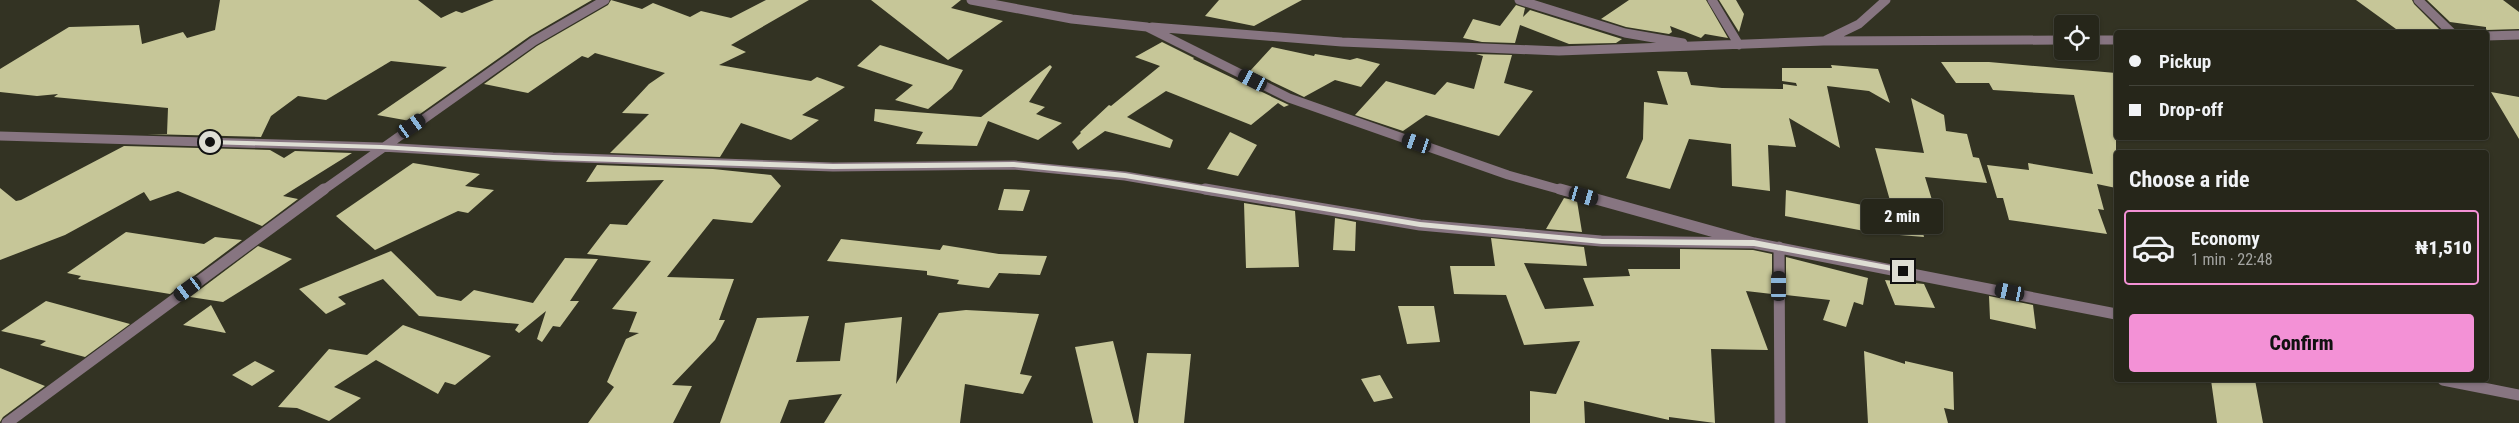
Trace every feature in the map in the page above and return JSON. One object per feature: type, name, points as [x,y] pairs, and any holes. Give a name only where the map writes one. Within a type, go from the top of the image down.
[{"type":"street","points":[[7,423],[381,147],[534,41],[605,0]]},
{"type":"street","points":[[971,0],[1072,19],[1147,27],[1342,42],[1559,51],[1823,41],[2054,40]]},
{"type":"street","points":[[1520,0],[1625,33],[1704,46]]},
{"type":"street","points":[[1712,0],[1739,45]]},
{"type":"street","points":[[1823,41],[1859,24],[1886,0]]},
{"type":"street","points":[[2418,0],[2449,30]]},
{"type":"street","points":[[1147,27],[1298,101],[1508,175],[1754,243],[2114,314]]},
{"type":"street","points":[[2489,36],[2519,36]]},
{"type":"street","points":[[2099,40],[2114,40]]},
{"type":"street","points":[[0,136],[381,147],[553,158],[823,166],[1014,165],[1125,176],[1420,225],[1602,241],[1754,243]]},
{"type":"street","points":[[1779,247],[1780,423]]},
{"type":"street","points":[[2453,382],[2519,395]]},
{"type":"building","points":[[220,0],[418,0],[441,18],[456,11],[462,13],[494,0],[592,0],[530,36],[410,121],[377,115],[447,67],[391,61],[326,100],[298,96],[271,116],[261,137],[147,134],[167,134],[168,108],[54,97],[58,94],[37,96],[0,92],[0,69],[69,27],[139,25],[142,44],[183,32],[187,38],[215,30]]},
{"type":"building","points":[[611,0],[642,9],[653,3],[690,17],[701,11],[731,18],[766,0],[809,0],[731,45],[746,52],[719,65],[811,81],[817,77],[845,87],[802,115],[819,120],[791,140],[741,123],[720,157],[610,153],[649,114],[622,113],[649,84],[665,73],[595,53],[588,58],[582,56],[528,93],[484,84],[537,46],[608,5]]},
{"type":"building","points":[[871,0],[961,0],[951,8],[1003,21],[948,60]]},
{"type":"building","points":[[1219,0],[1302,0],[1254,26],[1205,16]]},
{"type":"building","points":[[1629,0],[1706,0],[1728,38],[1705,34],[1701,38],[1670,26],[1672,32],[1669,34],[1626,27],[1601,19]]},
{"type":"building","points":[[1719,0],[1736,0],[1744,14],[1739,32]]},
{"type":"building","points":[[2356,0],[2412,0],[2440,30],[2396,29]]},
{"type":"building","points":[[2427,0],[2503,0],[2519,12],[2519,29],[2486,30],[2486,27],[2450,22]]},
{"type":"building","points":[[1516,5],[1525,8],[1523,17],[1530,10],[1622,39],[1616,43],[1569,44],[1520,25],[1515,43],[1482,42],[1463,38],[1473,19],[1500,26]]},
{"type":"building","points":[[1162,42],[1289,105],[1284,107],[1278,103],[1251,125],[1166,91],[1127,117],[1173,140],[1170,148],[1105,131],[1078,150],[1072,142],[1080,132],[1109,105],[1111,106],[1160,66],[1135,57]]},
{"type":"building","points":[[880,45],[963,70],[952,89],[928,109],[895,100],[913,85],[857,66]]},
{"type":"building","points":[[1272,47],[1314,56],[1315,54],[1350,60],[1357,58],[1380,64],[1361,87],[1335,80],[1304,97],[1250,71]]},
{"type":"building","points":[[1476,54],[1512,55],[1504,83],[1533,91],[1499,136],[1426,115],[1403,131],[1355,115],[1386,81],[1435,95],[1447,82],[1474,89],[1483,56]]},
{"type":"building","points":[[1941,62],[1989,62],[2114,73],[2114,140],[2116,140],[2116,150],[2114,150],[2114,188],[2097,184],[2104,210],[2098,209],[2107,234],[2009,220],[2003,198],[1997,198],[1987,165],[2029,170],[2028,163],[2093,174],[2074,95],[1993,90],[1989,83],[1956,83]]},
{"type":"building","points":[[1050,65],[1052,67],[1029,102],[1045,107],[1036,114],[1062,123],[1038,140],[988,121],[977,146],[916,144],[923,132],[874,121],[875,109],[981,117]]},
{"type":"building","points":[[1831,65],[1878,69],[1890,103],[1869,91],[1827,86],[1840,148],[1789,118],[1796,147],[1768,145],[1770,191],[1732,186],[1731,144],[1689,139],[1670,189],[1626,178],[1643,139],[1644,102],[1668,105],[1657,71],[1687,72],[1691,85],[1722,88],[1783,89],[1783,84],[1797,86],[1796,83],[1782,81],[1782,68],[1832,68]]},
{"type":"building","points":[[2491,92],[2519,97],[2519,139]]},
{"type":"building","points":[[1911,98],[1944,115],[1946,131],[1967,134],[1973,157],[1979,158],[1987,183],[1925,177],[1939,223],[1920,221],[1924,237],[1875,233],[1785,216],[1786,190],[1893,211],[1875,148],[1924,153]]},
{"type":"building","points":[[1230,132],[1257,145],[1238,176],[1207,169]]},
{"type":"building","points":[[124,146],[270,150],[284,158],[295,151],[352,153],[283,196],[298,199],[262,226],[178,191],[150,201],[144,192],[65,235],[0,260],[0,188],[16,201],[21,200]]},
{"type":"building","points":[[413,163],[480,174],[465,186],[494,190],[468,213],[458,211],[375,250],[336,216]]},
{"type":"building","points":[[597,165],[713,169],[771,175],[781,186],[752,223],[713,219],[667,277],[734,279],[719,320],[725,320],[715,340],[672,385],[692,386],[673,423],[588,423],[614,387],[607,382],[626,339],[639,333],[629,332],[637,312],[612,309],[651,261],[587,254],[610,224],[627,225],[664,180],[586,182]]},
{"type":"building","points":[[1004,189],[1030,190],[1023,211],[998,210]]},
{"type":"building","points":[[1564,198],[1577,201],[1582,232],[1546,229]]},
{"type":"building","points":[[1244,203],[1295,211],[1299,267],[1246,268]]},
{"type":"building","points":[[1335,218],[1356,222],[1355,251],[1333,250]]},
{"type":"building","points":[[126,232],[204,244],[215,237],[242,240],[170,294],[78,279],[81,276],[67,273]]},
{"type":"building","points":[[1491,238],[1584,247],[1587,266],[1524,263],[1545,309],[1594,306],[1583,278],[1630,276],[1628,269],[1680,269],[1680,249],[1753,250],[1772,254],[1772,294],[1746,291],[1768,350],[1711,349],[1715,423],[1669,417],[1669,420],[1584,401],[1585,423],[1530,423],[1530,391],[1556,394],[1580,341],[1524,345],[1506,295],[1454,294],[1450,266],[1495,266]]},
{"type":"building","points":[[841,239],[940,250],[943,245],[999,254],[1047,256],[1040,275],[999,273],[989,288],[957,284],[959,280],[927,275],[927,271],[827,261]]},
{"type":"building","points":[[258,246],[292,259],[223,302],[190,297]]},
{"type":"building","points":[[391,251],[437,296],[461,301],[474,290],[533,303],[565,258],[598,259],[570,301],[579,301],[560,327],[553,326],[542,342],[537,339],[546,311],[519,333],[515,330],[519,324],[419,316],[383,279],[338,297],[346,304],[326,314],[299,289]]},
{"type":"building","points":[[1786,257],[1868,278],[1863,305],[1854,302],[1846,327],[1823,320],[1830,300],[1786,295]]},
{"type":"building","points":[[1885,280],[1924,284],[1935,308],[1895,305]]},
{"type":"building","points":[[1989,296],[2033,305],[2036,329],[1990,319]]},
{"type":"building","points":[[46,301],[130,324],[85,357],[40,345],[46,341],[1,331]]},
{"type":"building","points":[[211,305],[226,333],[183,325]]},
{"type":"building","points":[[1398,306],[1434,306],[1440,342],[1407,344]]},
{"type":"building","points":[[966,310],[1039,314],[1020,374],[1032,376],[1023,394],[965,384],[960,423],[824,423],[842,394],[789,400],[780,423],[720,423],[757,318],[809,316],[796,362],[840,361],[845,323],[902,317],[896,384],[939,313]]},
{"type":"building","points":[[403,325],[491,356],[455,385],[445,382],[438,394],[376,360],[334,387],[361,398],[329,421],[297,408],[278,407],[329,349],[367,355]]},
{"type":"building","points":[[1113,341],[1134,423],[1093,423],[1075,347]]},
{"type":"building","points":[[1864,351],[1905,364],[1905,361],[1953,372],[1954,410],[1944,408],[1948,423],[1868,423]]},
{"type":"building","points":[[1147,353],[1191,354],[1184,423],[1138,423]]},
{"type":"building","points":[[255,361],[275,371],[252,386],[232,375]]},
{"type":"building","points":[[0,368],[45,386],[3,417],[0,422]]},
{"type":"building","points":[[1380,375],[1393,398],[1374,402],[1361,379]]},
{"type":"building","points":[[2211,382],[2255,382],[2263,423],[2217,423]]},
{"type":"route","points":[[210,142],[381,147],[553,158],[833,166],[1014,165],[1125,176],[1420,225],[1602,241],[1754,243],[1903,271]]}]
